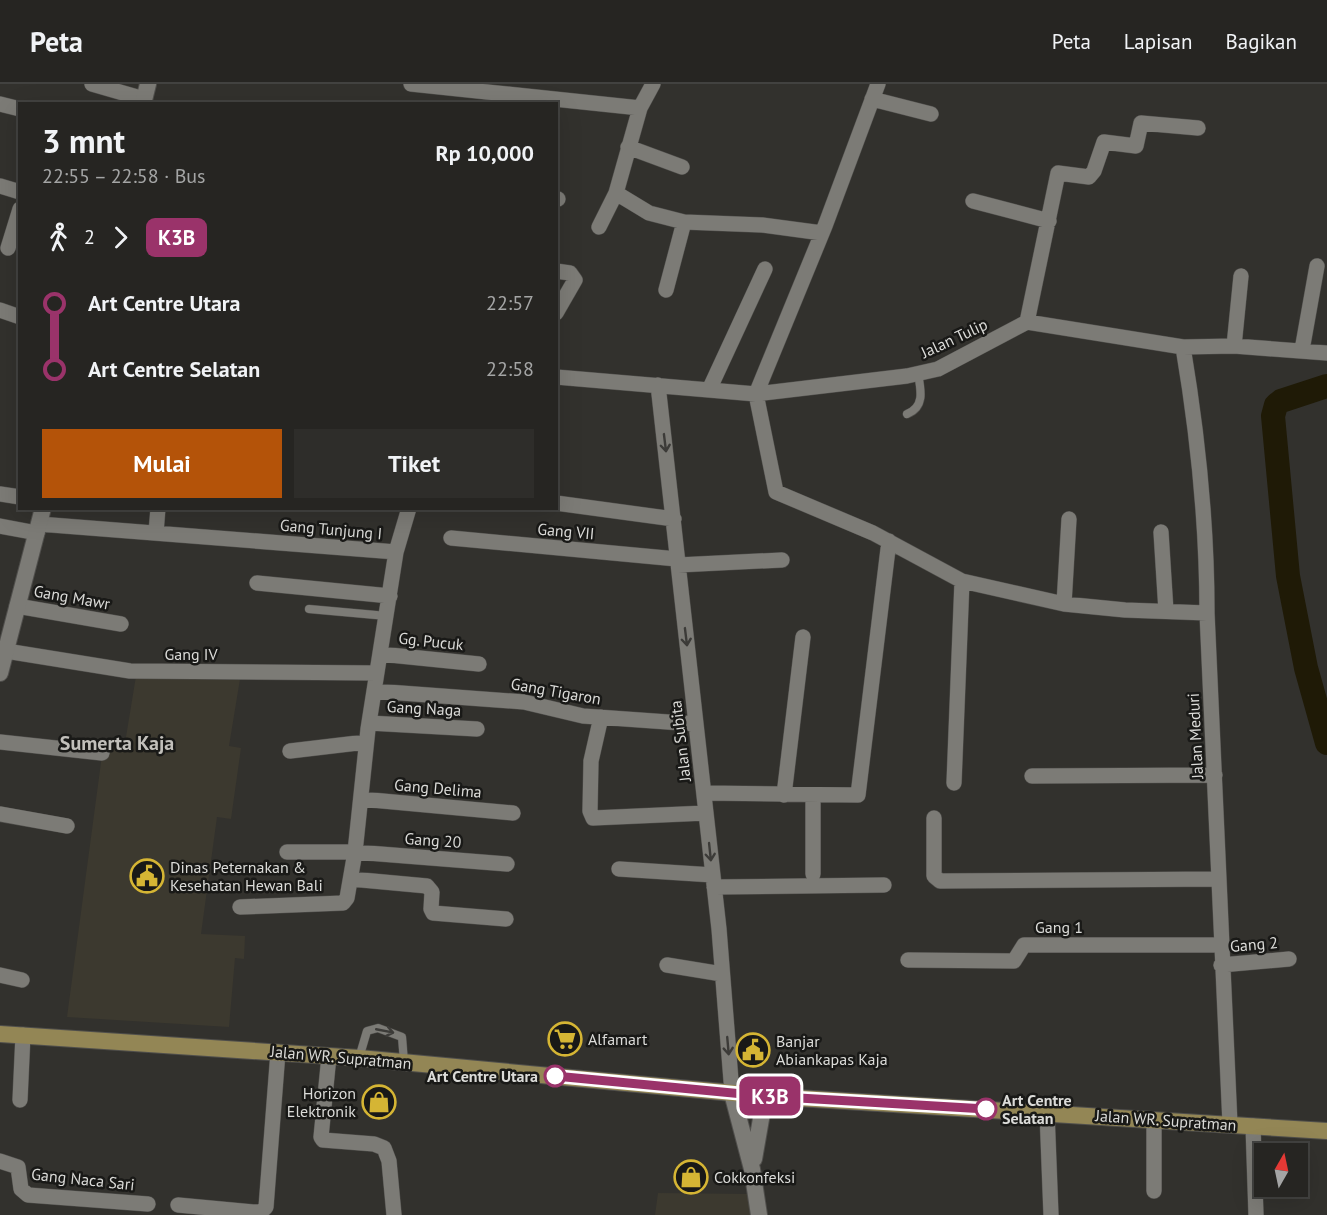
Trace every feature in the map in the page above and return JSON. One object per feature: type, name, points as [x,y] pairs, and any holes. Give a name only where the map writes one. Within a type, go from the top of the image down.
[{"type":"main road","name":"Jalan WR. Supratman","points":[[0,1034],[359,1058],[765,1096],[1327,1131]]},
{"type":"street","points":[[92,84],[145,96]]},
{"type":"street","points":[[411,84],[640,108]]},
{"type":"street","points":[[599,227],[616,193],[640,108],[653,84]]},
{"type":"street","points":[[878,84],[822,234],[756,394],[776,492],[889,541],[962,581],[1064,604],[1125,610],[1207,613]]},
{"type":"street","points":[[872,99],[931,114]]},
{"type":"street","points":[[0,104],[18,108]]},
{"type":"street","points":[[1198,128],[1141,123],[1136,146],[1104,142],[1094,171],[1089,177],[1058,172],[1027,322],[1183,347],[1234,346],[1327,353]]},
{"type":"street","points":[[628,147],[682,167]]},
{"type":"street","points":[[0,186],[18,191]]},
{"type":"street","points":[[616,193],[649,213],[684,222],[762,225],[822,234]]},
{"type":"street","points":[[973,201],[1048,221]]},
{"type":"street","points":[[8,248],[18,216]]},
{"type":"street","points":[[666,290],[684,222]]},
{"type":"street","points":[[1302,350],[1317,266]]},
{"type":"street","points":[[709,390],[765,269]]},
{"type":"street","points":[[558,271],[570,273],[575,280],[558,310]]},
{"type":"street","points":[[1234,346],[1241,276]]},
{"type":"street","points":[[0,310],[18,316]]},
{"type":"street","name":"Jalan Tulip","points":[[558,377],[756,394],[918,374],[938,369],[1027,322]]},
{"type":"street","name":"Jalan Meduri","points":[[1183,347],[1197,427],[1207,550],[1207,613],[1221,965],[1230,1124]]},
{"type":"street","name":"Jalan Subita","points":[[658,385],[706,813],[732,1093]]},
{"type":"street","points":[[0,494],[18,497]]},
{"type":"street","points":[[558,503],[674,519]]},
{"type":"street","points":[[156,533],[158,510]]},
{"type":"street","points":[[240,906],[343,903],[347,898],[355,852],[366,742],[396,552],[408,510]]},
{"type":"street","points":[[1064,604],[1069,519]]},
{"type":"street","points":[[0,673],[5,640],[17,606],[40,522]]},
{"type":"street","name":"Gang Tunjung I","points":[[5,527],[40,522],[396,552]]},
{"type":"street","points":[[1161,532],[1166,611]]},
{"type":"street","name":"Gang VII","points":[[451,538],[677,562],[782,560]]},
{"type":"street","points":[[704,794],[855,797],[859,793],[889,541]]},
{"type":"street","points":[[954,783],[962,581]]},
{"type":"street","points":[[257,583],[390,596]]},
{"type":"street","name":"Gang Mawr","points":[[17,606],[121,624]]},
{"type":"street","points":[[784,795],[803,637]]},
{"type":"street","name":"Gang IV","points":[[5,640],[130,671],[377,673]]},
{"type":"street","name":"Gg. Pucuk","points":[[380,654],[479,664]]},
{"type":"street","name":"Gang Tigaron","points":[[374,692],[524,702],[575,714],[696,724]]},
{"type":"street","points":[[601,717],[591,761],[590,811],[595,818],[706,813]]},
{"type":"street","name":"Gang Naga","points":[[369,723],[477,729]]},
{"type":"street","points":[[0,742],[102,753]]},
{"type":"street","points":[[290,752],[366,742]]},
{"type":"street","points":[[1032,776],[1215,775]]},
{"type":"street","points":[[813,796],[813,874]]},
{"type":"street","name":"Gang Delima","points":[[361,799],[513,813]]},
{"type":"street","points":[[0,814],[67,826]]},
{"type":"street","points":[[934,818],[934,876],[940,881],[1219,879]]},
{"type":"street","name":"Gang 20","points":[[287,852],[355,852],[507,864]]},
{"type":"street","points":[[619,869],[713,881],[884,885]]},
{"type":"street","points":[[351,879],[427,886],[432,891],[431,909],[433,913],[506,920]]},
{"type":"street","name":"Gang 1","points":[[908,960],[1014,961],[1024,945],[1221,945]]},
{"type":"street","name":"Gang 2","points":[[1221,965],[1289,959]]},
{"type":"street","points":[[667,965],[722,974]]},
{"type":"street","points":[[0,975],[22,980]]},
{"type":"street","points":[[20,1100],[23,1035]]},
{"type":"street","points":[[178,1205],[253,1212],[261,1212],[266,1207],[278,1052]]},
{"type":"street","points":[[329,1056],[321,1137],[323,1140],[374,1144],[384,1148],[389,1161],[394,1215]]},
{"type":"street","points":[[732,1093],[752,1169],[759,1215]]},
{"type":"street","points":[[752,1169],[765,1096]]},
{"type":"street","points":[[1047,1112],[1051,1215]]},
{"type":"street","points":[[1154,1120],[1154,1191]]},
{"type":"street","points":[[1252,1126],[1256,1215]]},
{"type":"street","name":"Gang Naca Sari","points":[[0,1161],[18,1167],[21,1189],[28,1195],[148,1204]]},
{"type":"lane","points":[[906,414],[918,405],[921,399],[918,374]]},
{"type":"lane","points":[[309,609],[387,616]]},
{"type":"lane","points":[[359,1058],[367,1031],[378,1028],[402,1037],[404,1062]]},
{"type":"shaded area","name":"Dinas Peternakan & Kesehatan Hewan Bali","points":[[242,667],[229,746],[241,748],[231,819],[217,817],[201,934],[245,936],[244,959],[235,958],[229,1027],[67,1017],[104,740],[125,743],[137,670]]},
{"type":"shaded area","points":[[658,1193],[749,1194],[751,1215],[655,1215]]},
{"type":"waterway","points":[[1327,386],[1281,401],[1276,405],[1273,416],[1288,576],[1306,668],[1327,743]]},
{"type":"bus line","name":"K3B","points":[[555,1076],[765,1096],[986,1109]]},
{"type":"place","name":"Dinas Peternakan & Kesehatan Hewan Bali","points":[[147,876]]},
{"type":"place","name":"Alfamart","points":[[565,1039]]},
{"type":"place","name":"Banjar Abiankapas Kaja","points":[[753,1050]]},
{"type":"place","name":"Art Centre Utara","points":[[555,1076]]},
{"type":"place","name":"Horizon Elektronik","points":[[379,1102]]},
{"type":"place","name":"Art Centre Selatan","points":[[986,1109]]},
{"type":"place","name":"Cokkonfeksi","points":[[691,1177]]},
{"type":"district","name":"Sumerta Kaja","points":[[117,743]]}]
